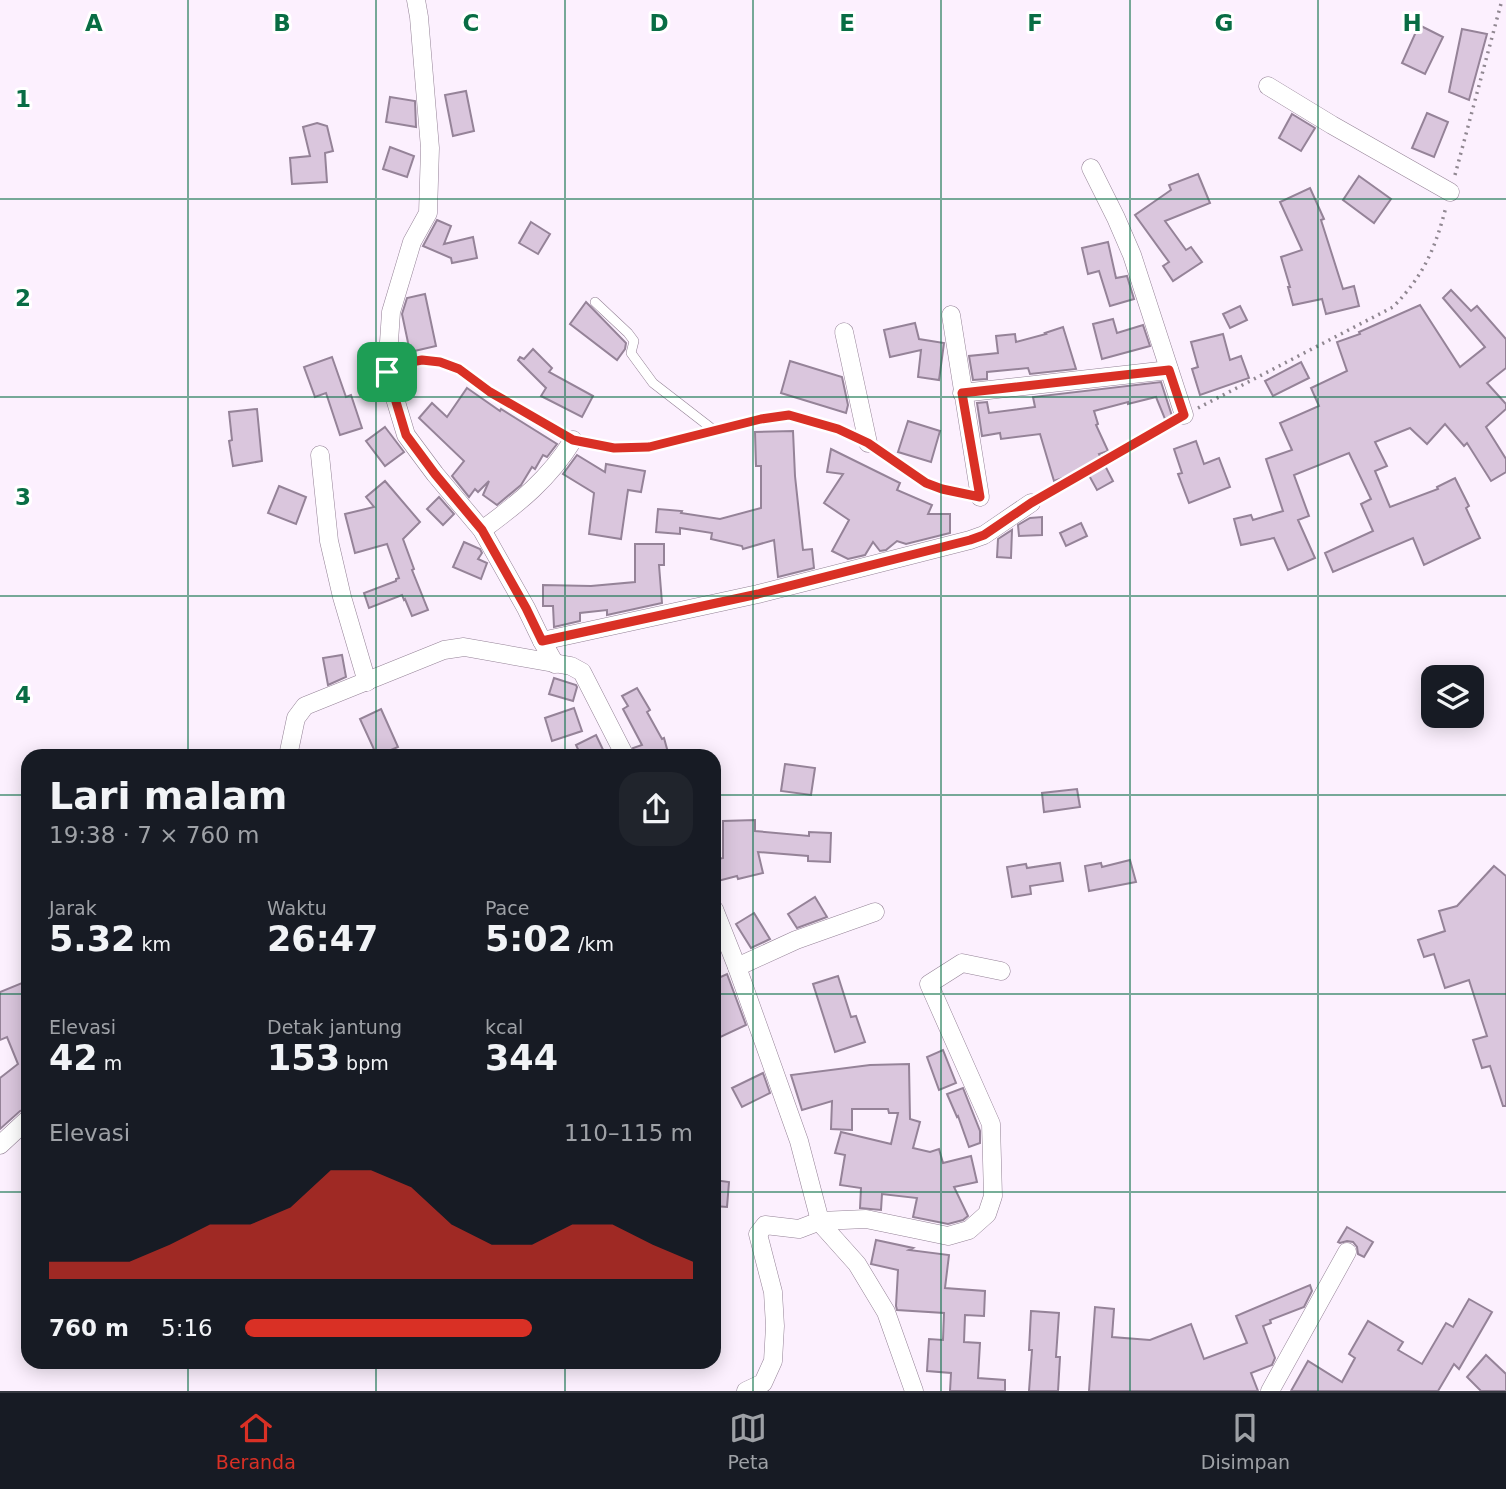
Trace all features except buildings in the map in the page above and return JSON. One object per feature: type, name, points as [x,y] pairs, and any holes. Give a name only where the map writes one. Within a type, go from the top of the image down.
[{"type":"street","points":[[416,0],[430,148],[428,213],[412,242],[391,312],[387,372],[406,435],[482,530],[555,664]]},
{"type":"street","points":[[1268,86],[1450,192]]},
{"type":"street","points":[[1091,168],[1132,255],[1184,415]]},
{"type":"street","points":[[951,315],[980,497]]},
{"type":"street","points":[[844,332],[868,443]]},
{"type":"street","points":[[962,393],[1169,370]]},
{"type":"street","points":[[482,530],[538,486],[560,461],[573,440]]},
{"type":"street","points":[[320,455],[329,541],[367,682]]},
{"type":"street","points":[[542,641],[758,594],[970,540],[984,535],[1031,503]]},
{"type":"street","points":[[289,749],[296,718],[305,706],[443,650],[464,648],[571,666],[582,673],[621,749]]},
{"type":"street","points":[[737,967],[796,940],[874,912]]},
{"type":"street","points":[[721,927],[799,1141],[820,1221],[857,1264],[886,1312],[914,1391]]},
{"type":"street","points":[[746,1391],[763,1383],[773,1361],[773,1292],[758,1234],[765,1224],[799,1229],[820,1221],[866,1219],[948,1236],[968,1230],[986,1214],[993,1196],[991,1124],[929,984],[962,963],[1001,971]]},
{"type":"street","points":[[0,1145],[21,1126]]},
{"type":"street","points":[[1270,1391],[1347,1251]]},
{"type":"lane","points":[[595,302],[634,341],[631,353],[653,383],[715,431]]},
{"type":"path","points":[[1031,503],[1184,415],[1393,307],[1411,288],[1438,238],[1502,0]]},
{"type":"path","points":[[387,372],[406,363],[422,360],[440,362],[459,369],[490,392],[573,440],[614,448],[649,447],[761,419],[789,415],[838,429],[868,443],[926,483],[980,497]]},
{"type":"route","points":[[422,360],[440,362],[459,369],[490,392],[573,440],[614,448],[649,447],[761,419],[789,415],[838,429],[868,443],[926,483],[980,497],[962,393],[1169,370],[1184,415],[1031,503],[984,535],[970,540],[758,594],[542,641],[482,530],[406,435],[387,372],[406,363],[422,360]]}]
